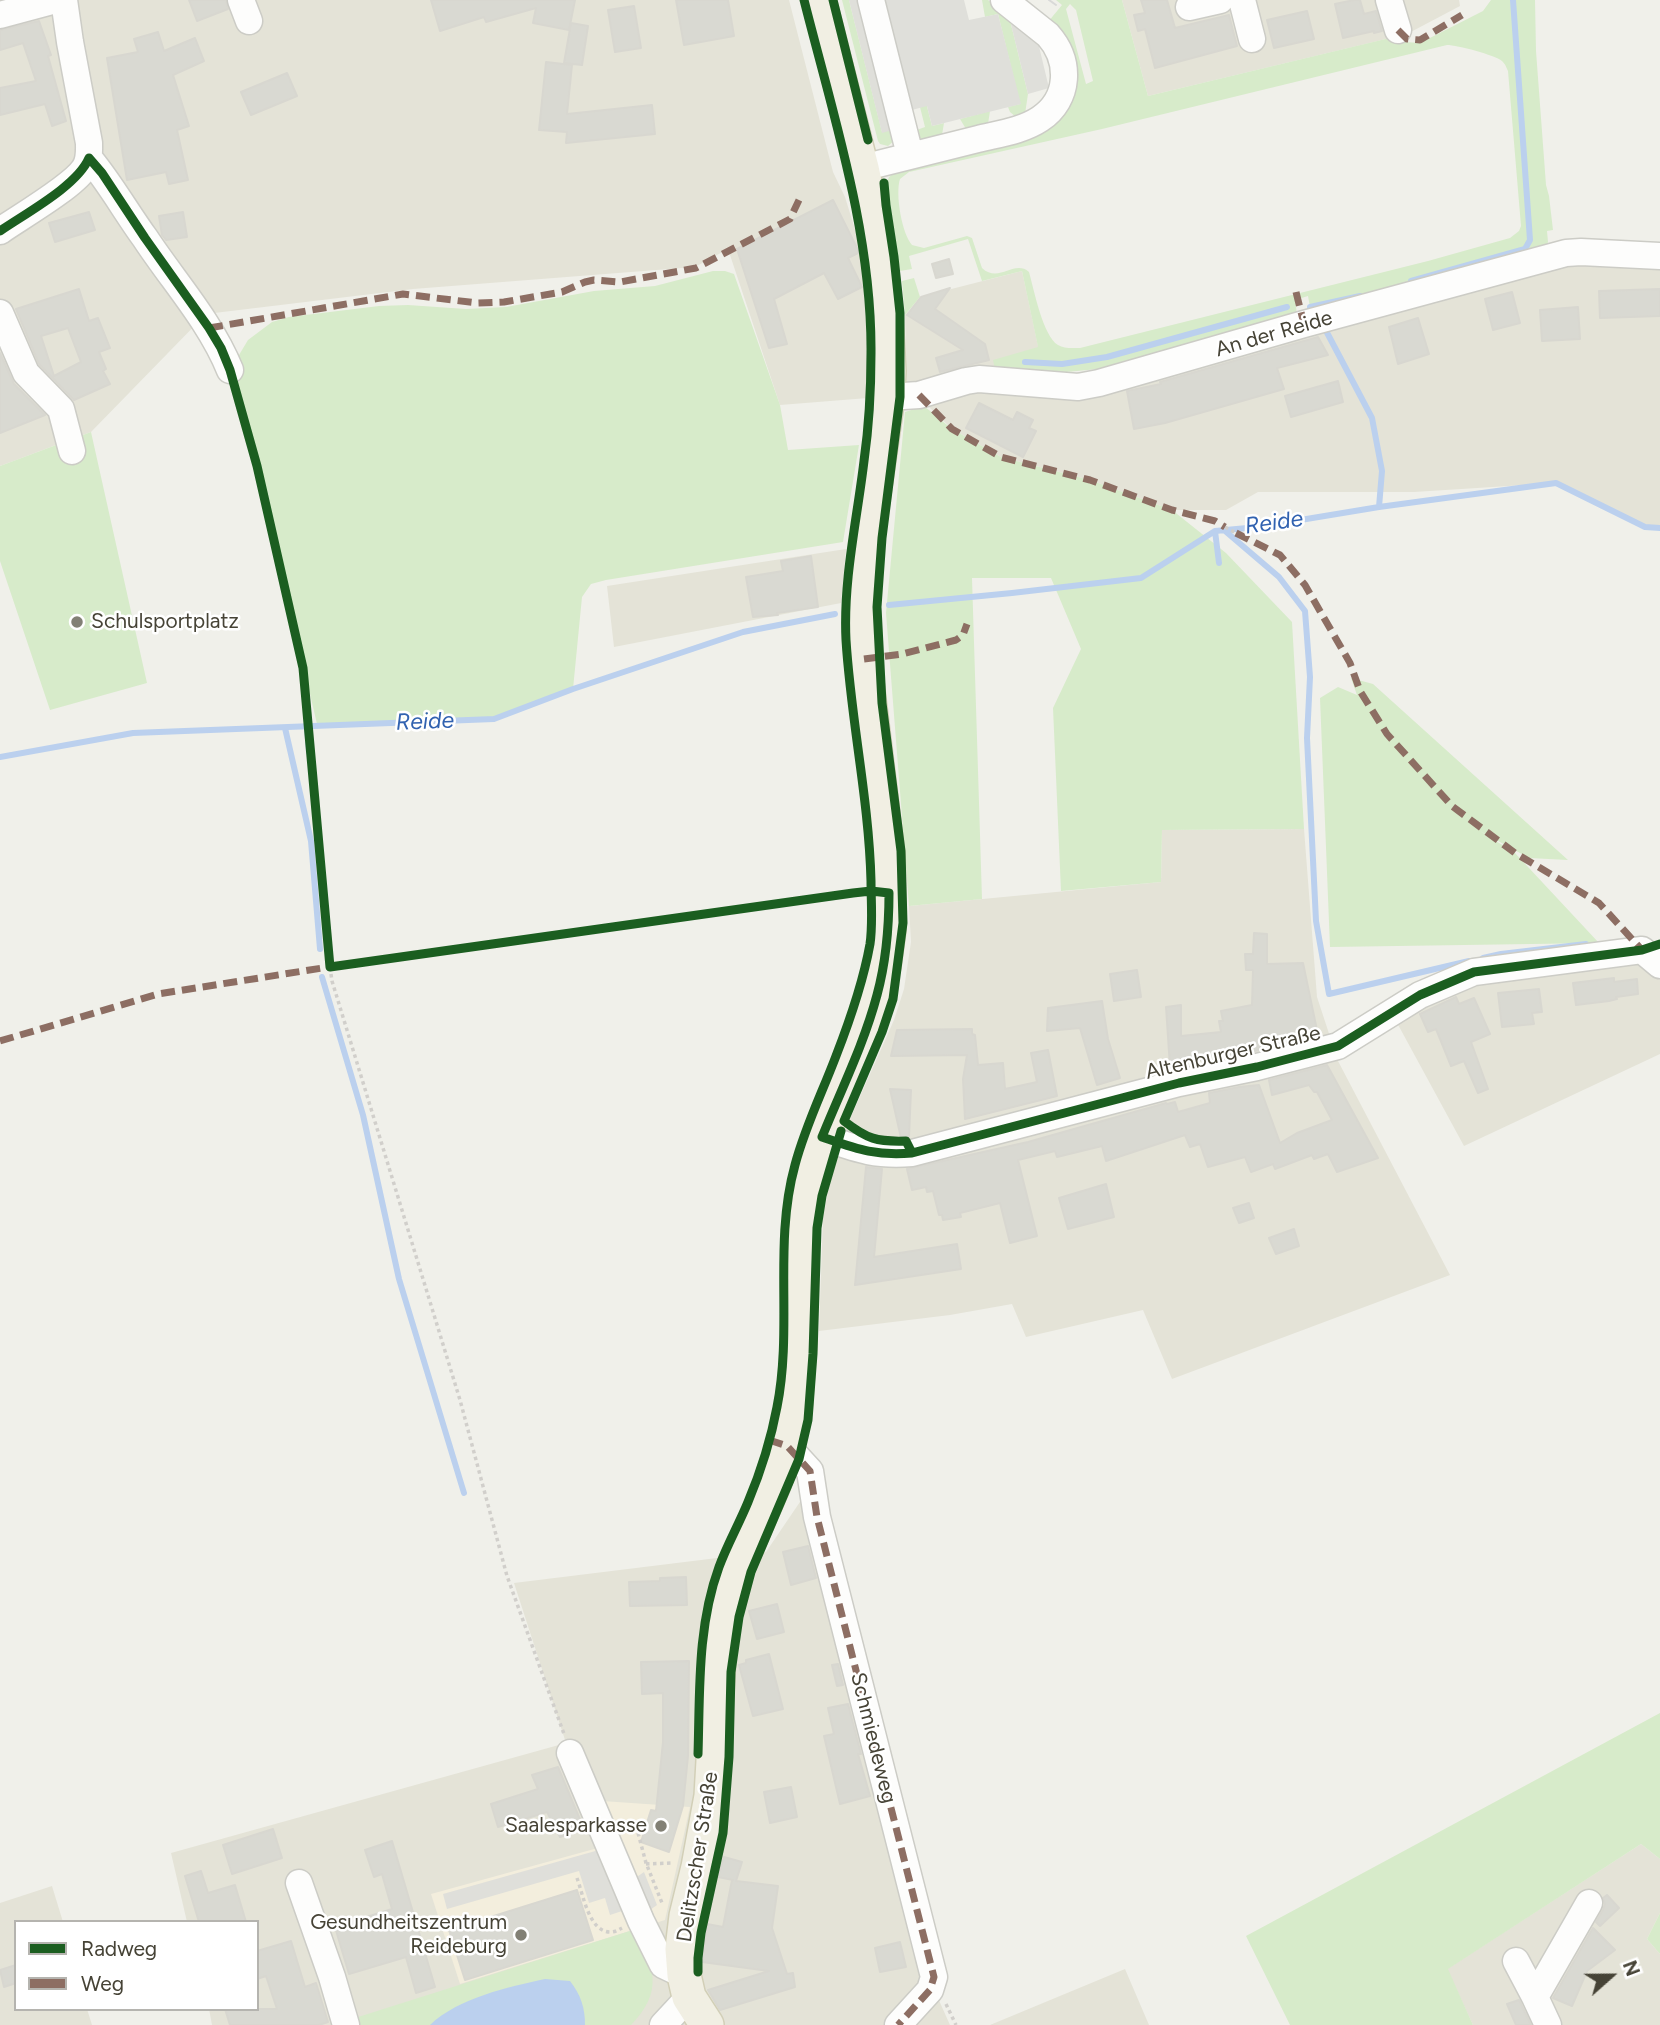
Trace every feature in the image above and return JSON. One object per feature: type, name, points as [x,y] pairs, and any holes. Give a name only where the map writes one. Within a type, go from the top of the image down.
[{"type":"main road","name":"Delitzscher Straße","points":[[687,1986],[682,1949],[686,1916],[711,1796],[721,1620],[732,1581],[787,1446],[795,1410],[800,1338],[800,1246],[810,1177],[822,1137],[869,1020],[884,965],[889,929],[888,856],[864,659],[862,610],[865,554],[888,397],[889,371],[883,281],[862,168],[820,0]]},
{"type":"main road","points":[[687,1986],[707,2025]]},
{"type":"street","points":[[0,15],[56,0]]},
{"type":"street","points":[[0,231],[70,183],[84,169],[89,158],[89,142],[64,0]]},
{"type":"street","points":[[871,0],[910,155]]},
{"type":"street","points":[[862,168],[1025,127],[1041,118],[1056,103],[1064,82],[1064,69],[1058,49],[1039,27],[1004,0]]},
{"type":"street","points":[[1189,7],[1220,0]]},
{"type":"street","points":[[1242,0],[1252,39]]},
{"type":"street","points":[[1254,0],[1267,0]]},
{"type":"street","points":[[1389,0],[1398,30]]},
{"type":"street","points":[[89,158],[209,328],[230,370]]},
{"type":"street","name":"An der Reide","points":[[888,397],[919,395],[979,379],[1078,387],[1566,253],[1660,256]]},
{"type":"street","points":[[0,313],[26,373],[61,409],[72,451]]},
{"type":"street","name":"Altenburger Straße","points":[[822,1137],[862,1151],[887,1155],[912,1153],[1179,1083],[1338,1046],[1420,995],[1474,972],[1651,957]]},
{"type":"street","name":"Schmiedeweg","points":[[787,1446],[810,1471],[817,1517],[934,1977],[930,1990],[898,2025]]},
{"type":"street","points":[[570,1753],[663,1965],[687,1986],[663,2025]]},
{"type":"street","points":[[299,1883],[346,2025]]},
{"type":"street","points":[[1535,1997],[1589,1903]]},
{"type":"street","points":[[1516,1961],[1548,2025]]},
{"type":"path","points":[[1224,527],[1236,533]]},
{"type":"path","points":[[307,715],[309,740]]},
{"type":"path","points":[[330,967],[332,981],[460,1400],[508,1576],[570,1753]]},
{"type":"path","points":[[622,1876],[646,1864],[678,1862]]},
{"type":"shaded area","points":[[0,0],[789,0],[833,172],[845,197],[862,252],[868,398],[780,405],[728,249],[695,267],[413,289],[206,314],[91,432],[0,466]]},
{"type":"shaded area","points":[[849,0],[863,0],[896,129],[882,133]]},
{"type":"shaded area","points":[[880,0],[964,0],[969,20],[998,14],[1021,104],[932,126],[927,106],[908,111]]},
{"type":"shaded area","points":[[1122,0],[1459,0],[1460,6],[1407,34],[1148,96]]},
{"type":"shaded area","points":[[1009,16],[1037,38],[1049,88],[1028,94]]},
{"type":"shaded area","points":[[1581,252],[1660,256],[1660,528],[1645,527],[1556,483],[1414,492],[1258,492],[1226,510],[1172,510],[1090,480],[1001,457],[952,429],[907,386],[905,315],[920,297],[1022,271],[1048,393]]},
{"type":"shaded area","points":[[846,549],[841,603],[614,647],[607,586]]},
{"type":"shaded area","points":[[1304,829],[1317,997],[1338,1061],[1450,1275],[1172,1379],[1143,1310],[1026,1337],[1012,1304],[950,1315],[819,1331],[823,1218],[830,1181],[850,1119],[894,1020],[904,989],[911,942],[909,906],[1161,882],[1162,830]]},
{"type":"shaded area","points":[[1642,950],[1660,968],[1660,1054],[1464,1146],[1396,1021],[1474,972]]},
{"type":"shaded area","points":[[806,1493],[929,1978],[950,2025],[212,2025],[209,2011],[259,2011],[259,1920],[187,1920],[171,1853],[566,1743],[514,1583],[766,1552]]},
{"type":"shaded area","points":[[602,1801],[690,1807],[665,1920],[460,1984],[431,1894],[605,1846]]},
{"type":"shaded area","points":[[1641,1844],[1660,1859],[1660,1913],[1647,1939],[1660,1954],[1660,2025],[1473,2025],[1447,1969]]},
{"type":"shaded area","points":[[606,1848],[628,1909],[610,1915],[605,1898],[589,1903],[579,1871],[447,1909],[443,1894]]},
{"type":"shaded area","points":[[644,1872],[657,1905],[647,1912],[634,1879]]},
{"type":"shaded area","points":[[52,1886],[62,1920],[14,1920],[14,2011],[88,2011],[92,2025],[0,2025],[0,1903]]},
{"type":"shaded area","points":[[1125,1969],[1149,2025],[990,2025]]},
{"type":"green space","points":[[842,0],[849,0],[882,132],[896,129],[895,140],[888,146],[878,141]]},
{"type":"green space","points":[[893,0],[900,0],[932,126],[944,123],[942,135],[924,141],[914,131],[925,127]]},
{"type":"green space","points":[[982,0],[988,0],[1009,16],[1028,94],[1025,114],[1016,117],[1008,107],[1020,104],[998,14],[985,17]]},
{"type":"green space","points":[[1056,0],[1122,0],[1148,96],[1398,36],[1405,42],[1420,43],[1483,11],[1491,0],[1535,0],[1546,185],[1553,230],[1547,231],[1545,251],[1311,313],[1308,296],[1295,300],[1297,314],[1098,369],[1056,373],[995,369],[993,360],[1038,347],[1022,271],[982,281],[968,239],[909,256],[912,269],[900,271],[887,182],[896,171],[1056,121],[1048,22],[1062,5]],"holes":[[[1070,4],[1076,10],[1093,81],[1086,84],[1066,9]],[[1447,45],[1498,59],[1508,71],[1521,226],[1510,238],[1428,261],[1072,348],[1058,345],[1048,332],[1029,272],[1018,268],[994,274],[988,272],[982,268],[972,238],[967,236],[924,248],[912,245],[905,232],[899,204],[899,186],[900,179],[909,172],[1102,129]]]},
{"type":"green space","points":[[990,111],[988,124],[966,129],[960,119]]},
{"type":"green space","points":[[713,271],[734,274],[780,405],[788,450],[859,445],[843,542],[591,584],[582,597],[573,689],[494,719],[317,724],[257,466],[230,370],[248,340],[272,322],[289,317],[379,306],[466,309],[506,307],[594,291],[655,286]]},
{"type":"green space","points":[[914,278],[920,297],[905,315],[902,281]]},
{"type":"green space","points":[[924,406],[952,429],[1001,457],[1090,480],[1172,510],[1226,553],[1292,622],[1304,829],[1162,830],[1161,882],[1061,891],[1053,708],[1081,649],[1051,578],[972,578],[982,899],[909,906],[886,613],[905,412]]},
{"type":"green space","name":"Schulsportplatz","points":[[91,432],[147,683],[50,710],[0,561],[0,466]]},
{"type":"green space","points":[[1351,678],[1373,684],[1568,860],[1529,858],[1480,831],[1515,853],[1599,943],[1330,947],[1320,698],[1338,687],[1357,695]]},
{"type":"green space","points":[[1660,1713],[1660,1859],[1641,1844],[1448,1969],[1473,2025],[1290,2025],[1246,1936]]},
{"type":"green space","points":[[1660,1913],[1660,1954],[1647,1939]]},
{"type":"green space","points":[[636,1929],[653,1979],[648,2001],[631,2025],[357,2025],[355,2018]]},
{"type":"water","points":[[545,1979],[570,1981],[582,2002],[585,2025],[430,2025],[469,2001]]},
{"type":"building","points":[[189,0],[226,0],[228,9],[197,21]]},
{"type":"building","points":[[431,0],[575,0],[569,30],[533,23],[536,8],[486,22],[484,17],[440,31]]},
{"type":"building","points":[[676,0],[728,0],[734,36],[684,45]]},
{"type":"building","points":[[1141,0],[1167,0],[1175,28],[1229,15],[1237,46],[1155,68],[1145,29],[1138,31],[1134,15],[1145,13]]},
{"type":"building","points":[[1360,0],[1364,14],[1376,11],[1382,31],[1343,38],[1335,4]]},
{"type":"building","points":[[634,6],[641,48],[615,52],[608,10]]},
{"type":"building","points":[[1307,11],[1314,39],[1274,48],[1267,20]]},
{"type":"building","points":[[39,21],[51,55],[48,56],[66,121],[52,126],[45,104],[0,115],[0,88],[36,81],[23,43],[0,50],[0,30]]},
{"type":"building","points":[[571,23],[588,26],[582,65],[564,63]]},
{"type":"building","points":[[158,32],[164,51],[195,38],[204,61],[173,75],[189,126],[177,130],[188,180],[169,184],[166,172],[127,180],[107,58],[138,52],[134,39]]},
{"type":"building","points":[[546,62],[572,65],[567,114],[652,105],[655,134],[566,143],[567,132],[539,130]]},
{"type":"building","points":[[287,73],[297,96],[251,115],[241,92]]},
{"type":"building","points":[[833,200],[858,250],[858,253],[848,258],[862,287],[838,299],[824,273],[774,299],[787,344],[769,348],[737,249]]},
{"type":"building","points":[[89,212],[95,230],[55,242],[49,223]]},
{"type":"building","points":[[183,212],[187,237],[166,240],[162,235],[159,216]]},
{"type":"building","points":[[949,259],[953,274],[936,278],[932,264]]},
{"type":"building","points":[[950,288],[935,309],[985,344],[989,360],[940,372],[936,358],[963,350],[907,315],[921,297]]},
{"type":"building","points":[[79,289],[89,321],[98,318],[110,348],[99,352],[106,369],[103,371],[110,384],[74,400],[39,364],[16,309]],"holes":[[[68,328],[81,362],[54,376],[41,336]]]},
{"type":"building","points":[[1660,289],[1660,316],[1600,318],[1599,291]]},
{"type":"building","points":[[1512,292],[1520,323],[1493,330],[1485,299]]},
{"type":"building","points":[[1578,307],[1580,339],[1542,341],[1540,310]]},
{"type":"building","points":[[1418,318],[1429,354],[1398,364],[1389,327]]},
{"type":"building","points":[[1318,337],[1328,355],[1277,368],[1284,389],[1165,423],[1134,429],[1127,391],[1161,384],[1160,382]]},
{"type":"building","points":[[0,353],[14,384],[45,415],[0,433]]},
{"type":"building","points":[[1338,381],[1343,402],[1291,417],[1285,396]]},
{"type":"building","points":[[979,403],[1013,420],[1017,412],[1033,420],[1029,428],[1036,431],[1023,457],[966,428]]},
{"type":"building","points":[[811,556],[818,607],[753,617],[746,577],[783,571],[781,561]]},
{"type":"building","points":[[1254,933],[1267,934],[1267,964],[1303,963],[1318,1035],[1247,1053],[1182,1062],[1182,1066],[1170,1067],[1166,1007],[1181,1005],[1181,1036],[1221,1032],[1221,1011],[1252,1005],[1253,970],[1246,970],[1245,954],[1253,954]]},
{"type":"building","points":[[1137,970],[1141,997],[1114,1001],[1110,974]]},
{"type":"building","points":[[1614,978],[1614,982],[1637,979],[1638,994],[1576,1005],[1573,983]]},
{"type":"building","points":[[1539,989],[1542,1012],[1532,1013],[1534,1024],[1502,1027],[1498,993]]},
{"type":"building","points":[[1456,997],[1459,1004],[1474,998],[1490,1034],[1471,1042],[1488,1089],[1478,1093],[1464,1061],[1451,1066],[1436,1029],[1428,1032],[1420,1014]]},
{"type":"building","points":[[1102,1001],[1108,1039],[1120,1078],[1097,1085],[1080,1028],[1047,1031],[1048,1008]]},
{"type":"building","points":[[972,1029],[978,1065],[1003,1063],[1005,1089],[1037,1082],[1031,1053],[1048,1050],[1057,1096],[965,1119],[963,1079],[967,1055],[891,1056],[897,1030]]},
{"type":"building","points":[[1327,1065],[1378,1158],[1337,1172],[1328,1154],[1314,1159],[1312,1155],[1275,1169],[1273,1164],[1251,1172],[1245,1157],[1208,1167],[1200,1144],[1190,1147],[1185,1135],[1106,1161],[1102,1146],[1057,1157],[1055,1151],[1018,1160],[1037,1236],[1010,1243],[1000,1203],[960,1213],[961,1217],[943,1220],[942,1215],[939,1215],[933,1191],[927,1192],[926,1187],[912,1190],[907,1169],[1028,1142],[1166,1103],[1175,1102],[1178,1112],[1210,1103],[1209,1093],[1239,1087],[1259,1085],[1280,1143],[1297,1133],[1332,1120],[1317,1092],[1309,1085],[1272,1095],[1269,1080]]},
{"type":"building","points":[[890,1089],[911,1090],[909,1137],[901,1138]]},
{"type":"building","points":[[866,1167],[882,1169],[874,1257],[957,1244],[961,1269],[855,1285]]},
{"type":"building","points":[[1106,1184],[1114,1217],[1068,1229],[1059,1198]]},
{"type":"building","points":[[1249,1203],[1254,1218],[1239,1223],[1233,1208]]},
{"type":"building","points":[[1294,1229],[1299,1246],[1276,1254],[1269,1238]]},
{"type":"building","points":[[808,1546],[816,1578],[791,1585],[783,1552]]},
{"type":"building","points":[[686,1577],[687,1605],[630,1606],[629,1582]]},
{"type":"building","points":[[777,1604],[784,1632],[757,1639],[749,1611]]},
{"type":"building","points":[[769,1654],[783,1709],[753,1716],[739,1665],[746,1663],[746,1660]]},
{"type":"building","points":[[689,1661],[688,1756],[683,1806],[669,1852],[641,1842],[651,1810],[656,1811],[663,1742],[663,1693],[642,1694],[641,1662]]},
{"type":"building","points":[[838,1664],[843,1685],[837,1686],[832,1665]]},
{"type":"building","points":[[848,1704],[870,1796],[840,1804],[824,1736],[834,1734],[828,1708]]},
{"type":"building","points":[[558,1767],[584,1829],[560,1837],[547,1812],[498,1827],[491,1804],[538,1789],[532,1775]]},
{"type":"building","points":[[791,1787],[797,1817],[770,1823],[764,1792]]},
{"type":"building","points":[[273,1829],[282,1858],[232,1874],[223,1845]]},
{"type":"building","points":[[392,1841],[435,1987],[416,1993],[406,1957],[349,1974],[335,1927],[392,1909],[382,1874],[374,1877],[365,1850]]},
{"type":"building","points":[[724,1857],[742,1862],[736,1881],[778,1886],[772,1928],[787,1974],[793,1973],[795,1987],[720,2010],[708,1990],[769,1971],[702,1962],[707,1924],[723,1927],[733,1880],[718,1877]]},
{"type":"building","points":[[201,1871],[208,1893],[235,1885],[245,1920],[198,1920],[185,1876]]},
{"type":"building","name":"Gesundheitszentrum Reideburg","points":[[577,1890],[593,1940],[465,1980],[449,1930]]},
{"type":"building","points":[[1607,1895],[1619,1908],[1600,1926],[1596,1922],[1605,1904],[1603,1898]]},
{"type":"building","points":[[1593,1928],[1615,1950],[1587,1971],[1572,2006],[1553,1998]]},
{"type":"building","points":[[291,1941],[305,1987],[316,1983],[328,2022],[319,2025],[230,2025],[226,2011],[277,2009],[266,1976],[259,1978],[259,1950]]},
{"type":"building","points":[[900,1942],[906,1967],[880,1972],[875,1948]]},
{"type":"building","points":[[14,1966],[14,1984],[4,1987],[0,1970]]},
{"type":"building","points":[[1519,2000],[1531,2025],[1516,2025],[1507,2004]]},
{"type":"waterway","points":[[1411,281],[1525,249],[1530,240],[1513,0]]},
{"type":"waterway","points":[[1310,307],[1360,296]]},
{"type":"waterway","points":[[1025,362],[1062,364],[1107,357],[1287,307]]},
{"type":"waterway","points":[[1323,325],[1372,418],[1382,471],[1379,507]]},
{"type":"waterway","name":"Reide","points":[[889,605],[1141,578],[1215,531],[1556,483],[1645,527],[1660,528]]},
{"type":"waterway","points":[[1224,530],[1279,577],[1305,611],[1310,677],[1307,738],[1316,921],[1329,994],[1469,961]]},
{"type":"waterway","points":[[1215,531],[1219,563]]},
{"type":"waterway","name":"Reide","points":[[0,757],[133,733],[494,719],[573,689],[743,632],[835,614]]},
{"type":"waterway","points":[[307,727],[309,752]]},
{"type":"waterway","points":[[285,728],[311,841],[320,949]]},
{"type":"waterway","points":[[1483,958],[1586,944]]},
{"type":"waterway","points":[[322,977],[363,1115],[399,1279],[464,1493]]},
{"type":"tram line","points":[[1049,0],[1056,5]]},
{"type":"marked path","points":[[1398,30],[1407,39],[1420,40],[1462,15]]},
{"type":"marked path","points":[[209,328],[403,294],[477,303],[504,302],[562,292],[594,280],[620,282],[696,268],[790,219],[799,200]]},
{"type":"marked path","points":[[1296,292],[1304,324]]},
{"type":"marked path","points":[[919,395],[952,429],[1001,457],[1090,480],[1172,510],[1215,521],[1225,527]]},
{"type":"marked path","points":[[1236,533],[1280,555],[1305,585],[1350,663],[1360,691],[1387,734],[1452,806],[1515,853],[1599,903],[1642,950],[1647,948]]},
{"type":"marked path","points":[[864,659],[902,654],[956,640],[963,635],[967,624]]},
{"type":"marked path","points":[[0,1041],[158,994],[335,966]]},
{"type":"marked path","points":[[769,1440],[787,1446],[810,1471],[817,1517],[934,1977],[930,1990],[898,2025]]},
{"type":"cycle path","points":[[698,1754],[703,1636],[712,1590],[722,1559],[757,1479],[777,1407],[783,1347],[785,1225],[795,1165],[856,1001],[867,959],[871,929],[870,851],[846,640],[849,573],[868,421],[870,308],[849,175],[804,0]]},
{"type":"cycle path","points":[[833,0],[868,140]]},
{"type":"cycle path","points":[[0,231],[62,189],[74,179],[89,158],[102,173],[221,348],[230,370],[257,466],[303,668],[330,967],[853,893],[889,893],[886,945],[877,995],[859,1049],[822,1137],[866,1151],[899,1154],[912,1153],[1179,1083],[1338,1046],[1420,995],[1474,972],[1642,950],[1660,944]]},
{"type":"cycle path","points":[[884,183],[900,313],[900,397],[882,538],[877,607],[882,703],[901,851],[903,923],[893,999],[844,1121],[873,1138],[906,1141],[912,1153]]},
{"type":"cycle path","points":[[698,1972],[701,1933],[723,1833],[729,1757],[731,1672],[739,1617],[751,1572],[799,1459],[808,1420],[817,1228],[822,1196],[841,1131]]},
{"type":"place","name":"Schulsportplatz","points":[[77,622]]},
{"type":"place","name":"Saalesparkasse","points":[[661,1826]]},
{"type":"place","name":"Gesundheitszentrum Reideburg","points":[[521,1935]]}]
